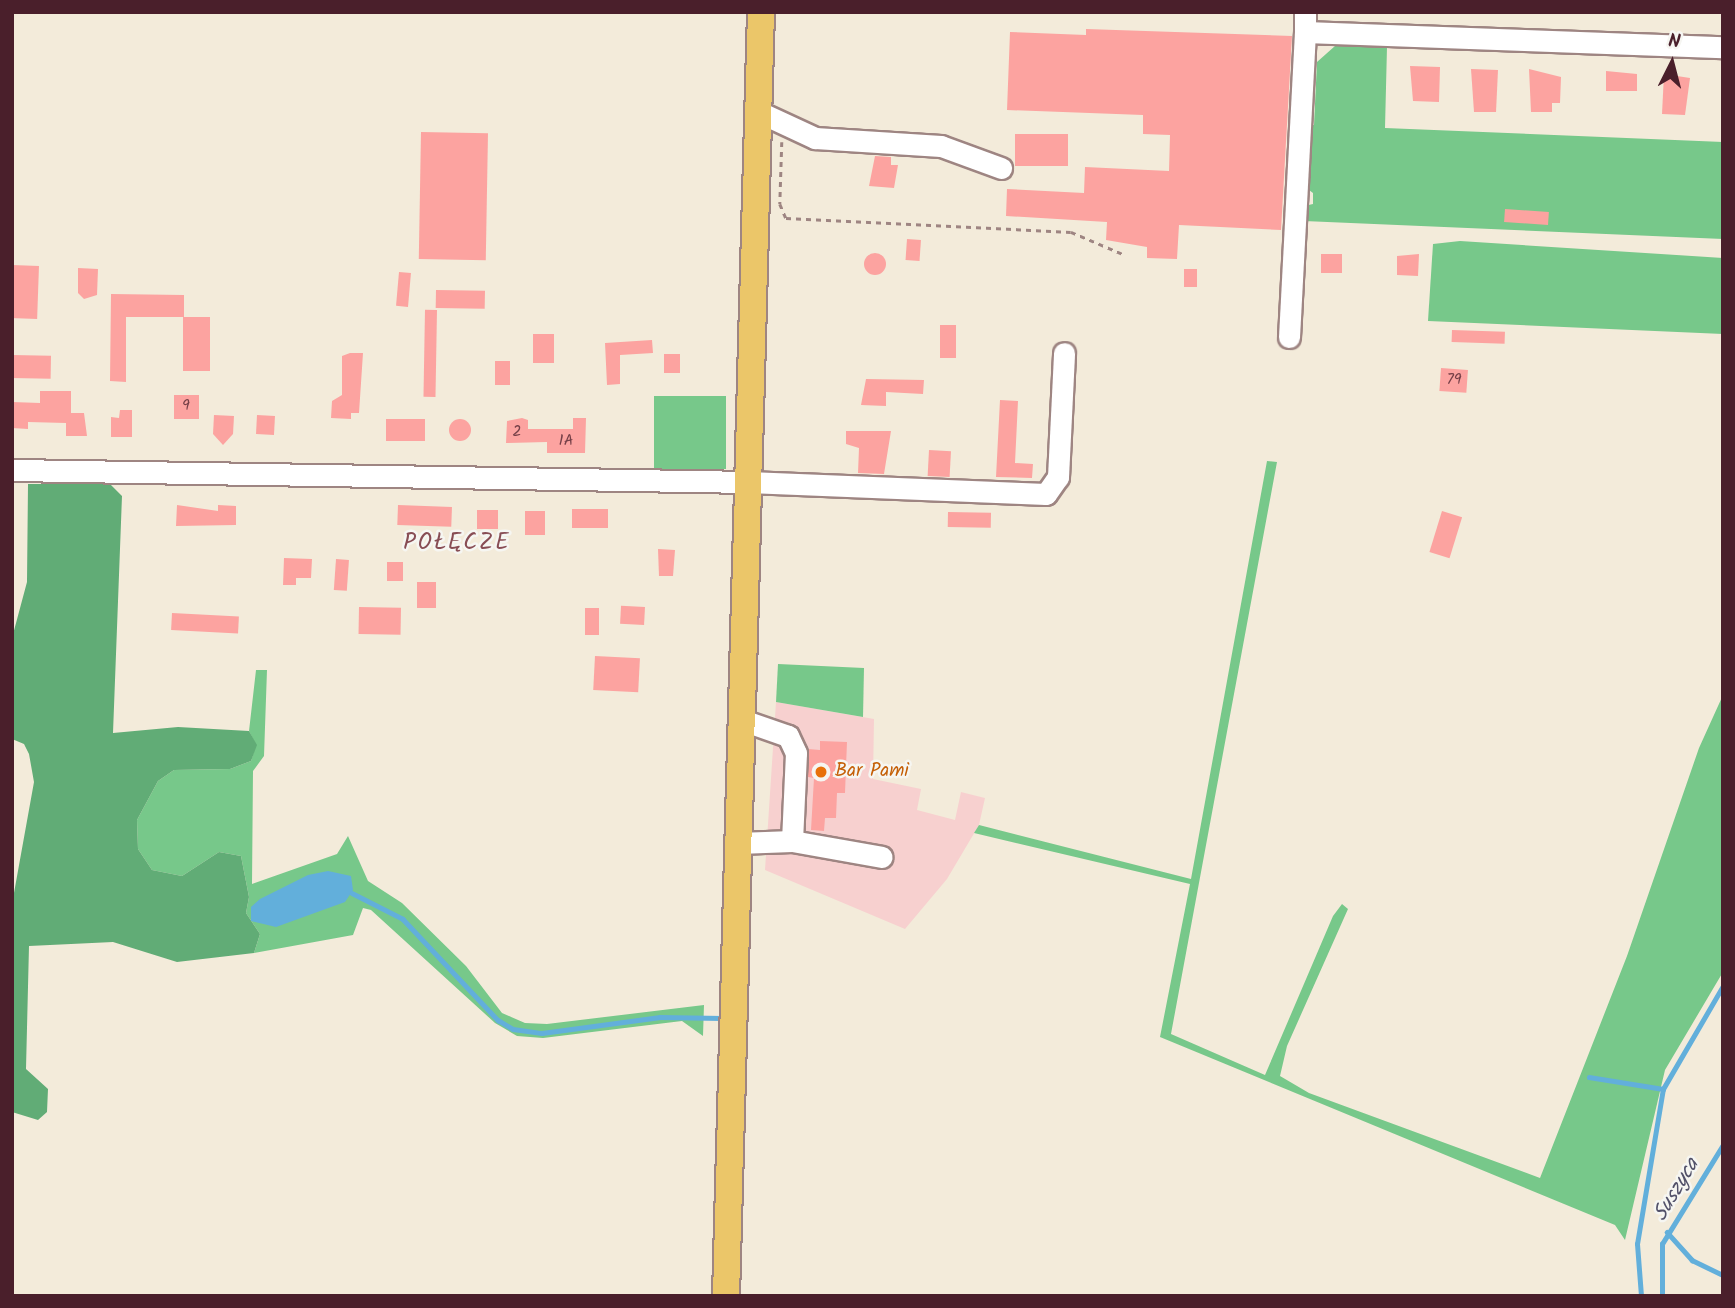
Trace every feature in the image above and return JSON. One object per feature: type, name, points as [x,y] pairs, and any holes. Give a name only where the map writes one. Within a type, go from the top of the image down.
[{"type":"main road","points":[[726,1296],[748,482],[769,117],[761,12]]},
{"type":"street","points":[[1289,337],[1305,22],[1723,47]]},
{"type":"street","points":[[769,117],[815,138],[941,146],[1001,167]]},
{"type":"street","points":[[12,470],[748,482],[1046,494],[1058,477],[1065,353]]},
{"type":"street","points":[[741,720],[777,731],[794,744],[792,841]]},
{"type":"street","points":[[738,844],[792,841],[882,857]]},
{"type":"path","points":[[769,117],[780,204],[786,218],[1071,232],[1123,254]]},
{"type":"shaded area","points":[[776,702],[874,719],[873,779],[921,789],[917,810],[955,820],[961,792],[985,798],[979,825],[947,879],[905,929],[765,870]]},
{"type":"green space","points":[[1335,46],[1387,47],[1385,128],[1723,142],[1723,239],[1304,221],[1304,206],[1313,204],[1313,193],[1305,187],[1307,126],[1314,125],[1317,62]]},
{"type":"green space","points":[[1460,241],[1723,258],[1723,334],[1428,321],[1433,244]]},
{"type":"green space","points":[[654,396],[726,396],[726,469],[654,469]]},
{"type":"green space","points":[[1267,461],[1277,462],[1171,1034],[1265,1075],[1333,916],[1342,904],[1348,909],[1287,1046],[1280,1076],[1309,1093],[1540,1178],[1627,956],[1699,748],[1723,695],[1723,972],[1665,1070],[1625,1240],[1615,1225],[1160,1037],[1190,884],[974,833],[979,825],[1191,879]]},
{"type":"green space","points":[[28,484],[110,484],[122,496],[113,733],[178,727],[249,731],[257,745],[251,761],[230,769],[174,770],[158,781],[137,820],[138,849],[152,870],[182,876],[219,852],[241,856],[249,897],[246,913],[260,934],[254,953],[177,962],[113,942],[29,946],[26,1069],[48,1089],[47,1112],[38,1120],[12,1112],[12,904],[34,782],[29,754],[24,744],[12,739],[12,638],[27,582]]},
{"type":"green space","points":[[778,664],[864,668],[863,717],[776,702]]},
{"type":"green space","points":[[256,670],[267,670],[264,756],[253,771],[252,884],[337,854],[348,836],[368,881],[402,903],[466,966],[502,1013],[525,1023],[547,1024],[704,1005],[703,1036],[682,1021],[543,1038],[517,1036],[495,1023],[371,910],[363,908],[353,935],[254,953],[260,934],[246,913],[249,897],[241,856],[219,852],[182,876],[152,870],[138,849],[137,820],[158,781],[174,770],[230,769],[251,761],[256,745],[249,731]]},
{"type":"water","points":[[328,871],[351,876],[353,890],[345,902],[276,927],[251,921],[251,907],[260,899],[308,875]]},
{"type":"building","points":[[1086,29],[1292,36],[1281,230],[1179,225],[1177,259],[1147,258],[1147,247],[1106,240],[1107,222],[1006,216],[1007,189],[1084,193],[1085,167],[1169,171],[1170,135],[1143,134],[1143,115],[1007,110],[1010,32],[1086,35]]},
{"type":"building","points":[[1410,66],[1440,67],[1439,102],[1413,101]]},
{"type":"building","points":[[1471,69],[1498,70],[1496,112],[1474,112]]},
{"type":"building","points":[[1529,69],[1561,77],[1560,103],[1552,103],[1552,112],[1531,112]]},
{"type":"building","points":[[1606,71],[1637,74],[1637,91],[1606,91]]},
{"type":"building","points":[[1664,74],[1690,78],[1685,115],[1662,114]]},
{"type":"building","points":[[421,132],[488,133],[486,260],[419,259]]},
{"type":"building","points":[[1015,134],[1068,134],[1068,166],[1015,166]]},
{"type":"building","points":[[875,156],[891,157],[891,165],[898,165],[894,188],[869,186]]},
{"type":"building","points":[[1505,209],[1549,212],[1548,225],[1504,222]]},
{"type":"building","points":[[907,239],[921,240],[920,261],[906,260]]},
{"type":"building","points":[[875,253],[883,256],[886,264],[883,272],[875,275],[867,272],[864,264],[867,256]]},
{"type":"building","points":[[1321,254],[1342,254],[1342,273],[1321,273]]},
{"type":"building","points":[[1419,254],[1418,276],[1397,275],[1397,256]]},
{"type":"building","points":[[12,265],[39,266],[37,319],[12,318]]},
{"type":"building","points":[[78,268],[98,269],[97,295],[84,299],[78,293]]},
{"type":"building","points":[[1184,269],[1197,269],[1197,287],[1184,287]]},
{"type":"building","points":[[399,272],[411,273],[408,307],[396,306]]},
{"type":"building","points":[[436,290],[485,291],[485,309],[436,308]]},
{"type":"building","points":[[111,294],[184,295],[184,317],[210,317],[210,371],[183,371],[183,317],[126,317],[126,382],[110,381]]},
{"type":"building","points":[[425,310],[437,310],[435,397],[423,397]]},
{"type":"building","points":[[940,325],[956,325],[956,358],[940,358]]},
{"type":"building","points":[[1452,330],[1505,332],[1505,344],[1452,342]]},
{"type":"building","points":[[533,334],[554,334],[554,363],[533,363]]},
{"type":"building","points":[[652,340],[653,353],[620,355],[620,384],[607,385],[605,343]]},
{"type":"building","points":[[363,353],[359,413],[351,413],[351,419],[331,418],[332,401],[342,395],[342,356]]},
{"type":"building","points":[[664,354],[680,354],[680,373],[664,373]]},
{"type":"building","points":[[12,355],[51,356],[51,379],[12,378]]},
{"type":"building","points":[[495,361],[510,361],[510,385],[495,385]]},
{"type":"building","points":[[1441,368],[1468,370],[1466,393],[1439,391]]},
{"type":"building","points":[[866,379],[924,380],[923,394],[886,392],[886,406],[861,405]]},
{"type":"building","points":[[40,391],[71,391],[71,413],[84,413],[87,436],[66,436],[66,423],[28,422],[28,429],[12,428],[12,402],[40,403]]},
{"type":"building","points":[[174,395],[199,395],[199,419],[174,419]]},
{"type":"building","points":[[1000,400],[1018,401],[1015,463],[1033,464],[1032,478],[996,477]]},
{"type":"building","points":[[120,410],[132,410],[132,437],[111,437],[111,417],[119,418]]},
{"type":"building","points":[[214,415],[234,416],[233,434],[223,445],[213,434]]},
{"type":"building","points":[[257,415],[275,416],[274,435],[256,434]]},
{"type":"building","points":[[522,418],[528,420],[528,429],[573,429],[573,418],[586,418],[585,453],[547,453],[547,442],[506,443],[507,421]]},
{"type":"building","points":[[386,419],[425,419],[425,441],[386,441]]},
{"type":"building","points":[[456,419],[464,419],[471,426],[471,434],[464,441],[456,441],[449,434],[449,426]]},
{"type":"building","points":[[846,431],[891,431],[884,474],[858,473],[859,448],[846,444]]},
{"type":"building","points":[[929,450],[951,451],[950,477],[928,476]]},
{"type":"building","points":[[177,505],[218,511],[218,505],[236,506],[236,525],[176,526]]},
{"type":"building","points":[[398,505],[452,507],[451,527],[397,525]]},
{"type":"building","points":[[572,509],[608,509],[608,528],[572,528]]},
{"type":"building","points":[[477,510],[498,510],[498,529],[477,529]]},
{"type":"building","points":[[525,511],[545,511],[545,535],[525,535]]},
{"type":"building","points":[[1442,511],[1462,517],[1450,558],[1429,552]]},
{"type":"building","points":[[948,512],[991,513],[991,528],[948,527]]},
{"type":"building","points":[[658,549],[675,550],[673,576],[659,576]]},
{"type":"building","points":[[284,558],[312,559],[311,578],[296,578],[296,585],[283,585]]},
{"type":"building","points":[[336,559],[349,560],[347,591],[334,590]]},
{"type":"building","points":[[387,562],[403,562],[403,581],[387,581]]},
{"type":"building","points":[[417,582],[436,582],[436,608],[417,608]]},
{"type":"building","points":[[621,606],[645,607],[644,625],[620,624]]},
{"type":"building","points":[[359,607],[401,608],[401,635],[359,634]]},
{"type":"building","points":[[585,608],[599,608],[599,635],[585,635]]},
{"type":"building","points":[[172,613],[239,617],[238,633],[171,630]]},
{"type":"building","points":[[595,656],[640,658],[638,692],[593,690]]},
{"type":"building","points":[[820,741],[847,742],[845,793],[837,793],[836,818],[825,818],[824,831],[811,830],[814,778],[808,777],[808,749],[820,750]]},
{"type":"waterway","points":[[352,893],[403,919],[498,1020],[513,1029],[542,1033],[660,1017],[722,1018]]},
{"type":"waterway","points":[[1641,1296],[1637,1244],[1663,1089],[1723,986]]},
{"type":"waterway","points":[[1589,1077],[1663,1089]]},
{"type":"waterway","name":"Suszyca","points":[[1662,1296],[1662,1244],[1723,1145]]},
{"type":"waterway","points":[[1667,1232],[1692,1260],[1723,1275]]},
{"type":"place","name":"Bar Pami","points":[[821,772]]},
{"type":"district","name":"POŁĘCZE","points":[[457,543]]}]
